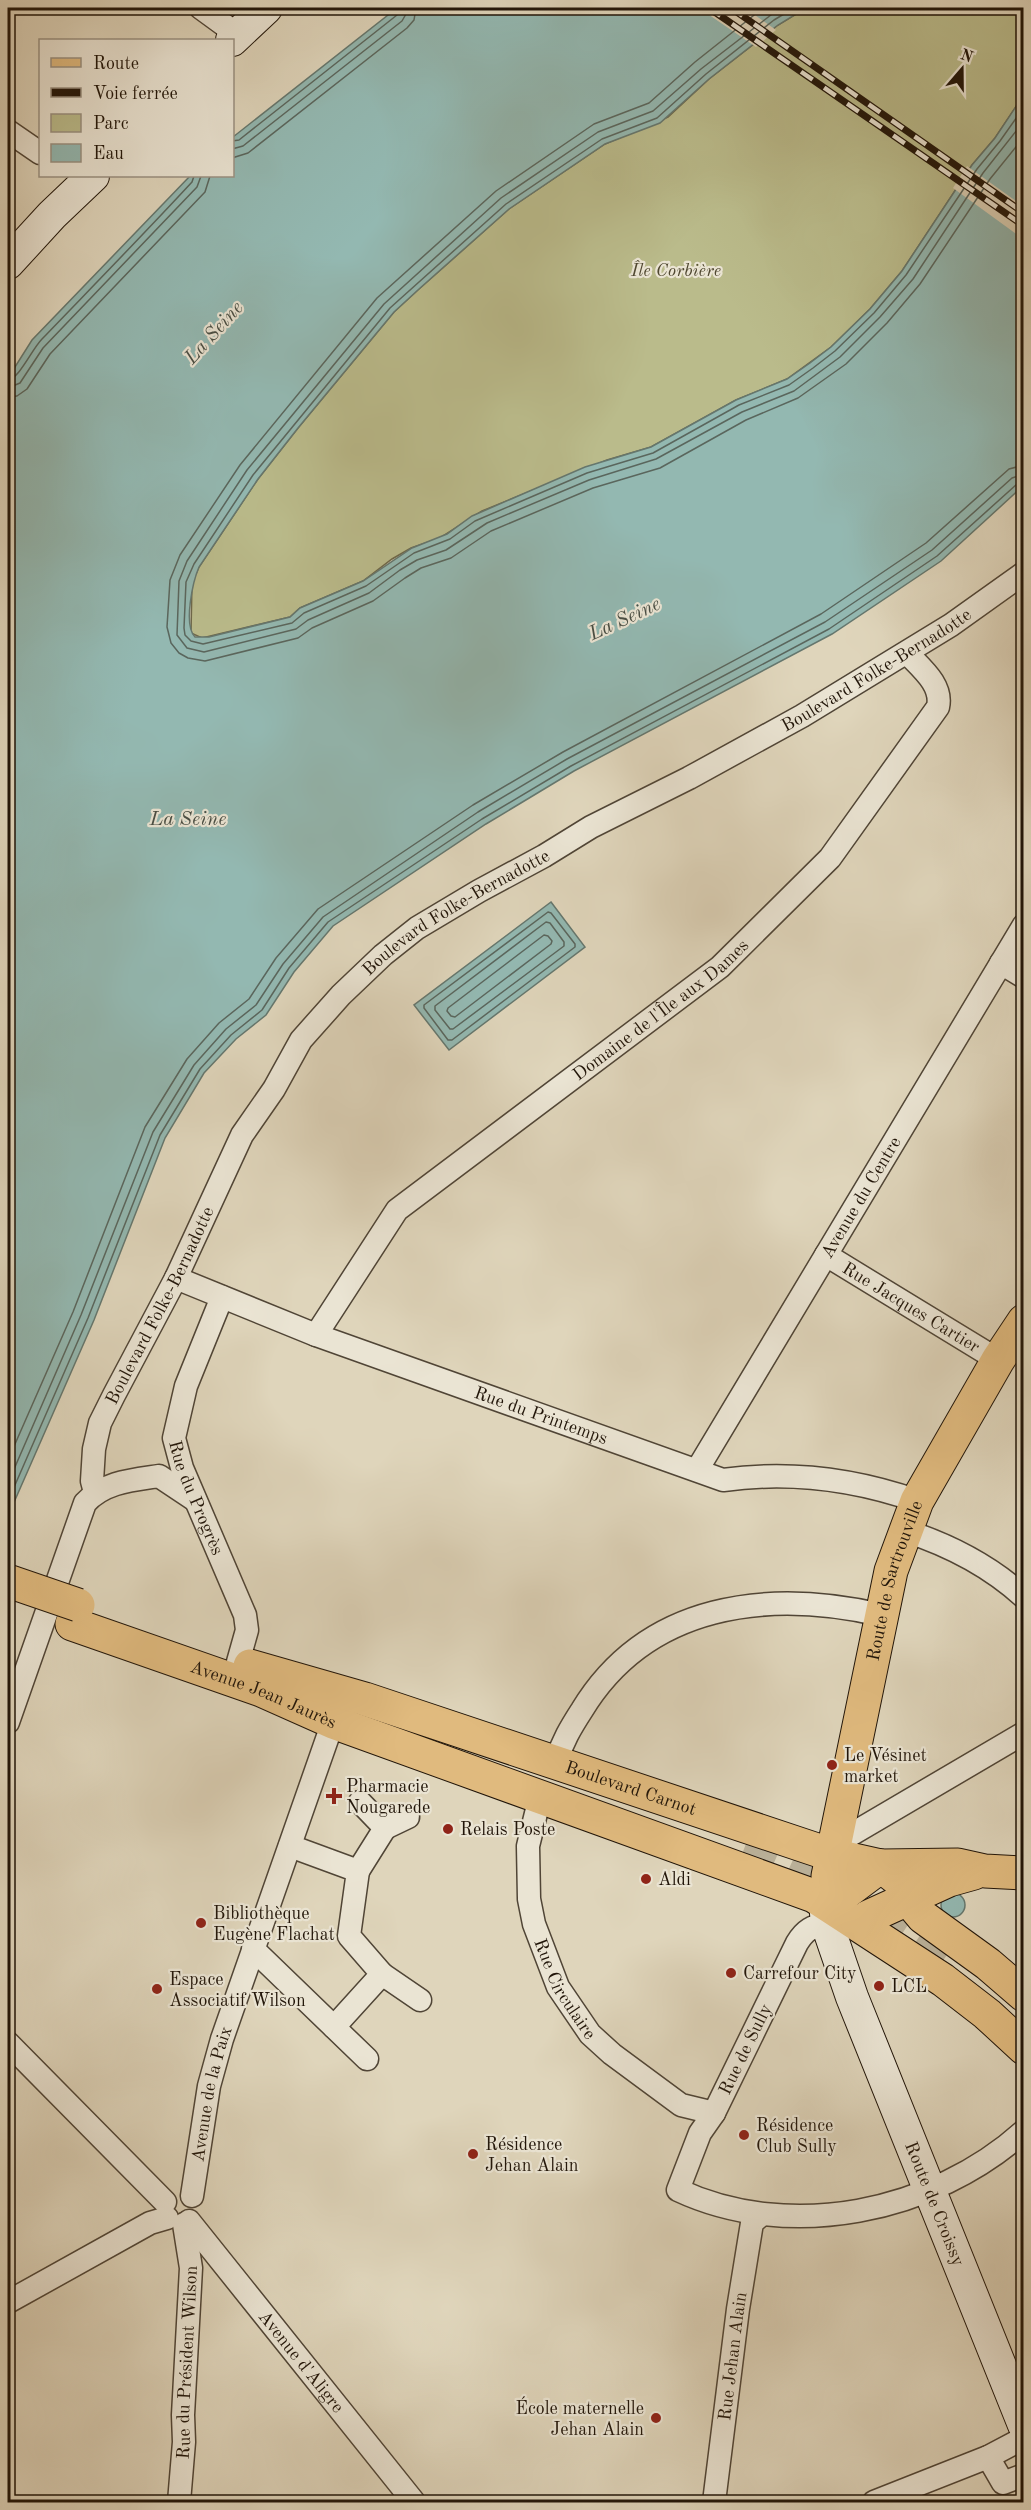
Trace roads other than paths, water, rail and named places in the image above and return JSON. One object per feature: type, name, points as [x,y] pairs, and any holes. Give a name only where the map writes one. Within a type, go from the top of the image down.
[{"type":"main road","points":[[8,263],[85,178]]},
{"type":"main road","name":"Route de Sartrouville","points":[[837,1917],[833,1850],[891,1570],[917,1501],[1021,1322]]},
{"type":"main road","points":[[8,1581],[75,1615]]},
{"type":"main road","points":[[8,1601],[75,1615]]},
{"type":"main road","name":"Avenue Jean Jaurès","points":[[75,1615],[255,1674],[365,1699],[465,1733]]},
{"type":"main road","points":[[255,1674],[332,1710],[486,1762],[542,1778],[744,1849]]},
{"type":"main road","name":"Avenue Jean Jaurès","points":[[255,1674],[333,1722],[455,1765]]},
{"type":"main road","name":"Boulevard Carnot","points":[[465,1733],[542,1778],[767,1878],[800,1890],[837,1917]]},
{"type":"main road","name":"Boulevard Carnot","points":[[455,1765],[542,1778],[796,1844],[833,1850],[881,1866],[958,1865],[986,1871]]},
{"type":"main road","points":[[837,1917],[845,1893],[881,1866],[899,1880],[908,1899],[923,1917],[988,1964],[1023,1995]]},
{"type":"main road","points":[[837,1917],[868,1917],[949,1880],[986,1871],[1023,1873]]},
{"type":"main road","points":[[837,1917],[938,1928]]},
{"type":"main road","points":[[837,1917],[898,1950],[964,1996],[1023,2048]]},
{"type":"main road","name":"Route de Croissy","points":[[837,1917],[847,1982],[1023,2425]]},
{"type":"main road","points":[[949,1963],[987,1990],[1023,2022]]},
{"type":"street","points":[[201,8],[250,22]]},
{"type":"street","points":[[8,131],[39,152]]},
{"type":"street","name":"Boulevard Folke-Bernadotte","points":[[95,1492],[92,1481],[94,1449],[100,1423],[176,1278],[242,1135],[274,1089],[301,1040],[341,995],[383,955],[417,928],[591,827],[689,778],[802,716],[983,603],[1023,573]]},
{"type":"street","name":"Domaine de l'Île aux Dames","points":[[316,1335],[397,1210],[720,967],[830,858],[938,707],[940,697],[936,687],[906,652]]},
{"type":"street","name":"Avenue du Centre","points":[[697,1470],[1023,925]]},
{"type":"street","points":[[1000,963],[1023,977]]},
{"type":"street","name":"Rue Jacques Cartier","points":[[826,1255],[998,1360]]},
{"type":"street","name":"Rue du Printemps","points":[[176,1278],[316,1335],[723,1480],[753,1476],[792,1475],[867,1486],[917,1501]]},
{"type":"street","name":"Rue du Progrès","points":[[222,1297],[186,1386],[179,1408],[174,1438],[195,1500],[245,1615],[255,1674]]},
{"type":"street","points":[[159,1476],[176,1447]]},
{"type":"street","points":[[8,1722],[85,1503],[95,1492],[114,1484],[159,1476],[195,1500]]},
{"type":"street","points":[[906,1531],[935,1541],[964,1555],[992,1572],[1023,1597]]},
{"type":"street","name":"Rue Circulaire","points":[[714,2113],[681,2105],[612,2054],[590,2034],[558,1987],[537,1932],[529,1899],[528,1846],[542,1778],[596,1686],[627,1656],[664,1630],[714,1613],[765,1603],[820,1605],[881,1616]]},
{"type":"street","name":"Avenue de la Paix","points":[[176,2216],[196,2212],[192,2196],[209,2086],[222,2039],[333,1722]]},
{"type":"street","points":[[833,1850],[1023,1733]]},
{"type":"street","points":[[360,1802],[385,1828]]},
{"type":"street","points":[[408,1817],[385,1828],[358,1871],[349,1936],[382,1974],[420,2000]]},
{"type":"street","points":[[290,1846],[358,1871]]},
{"type":"street","name":"Rue de Sully","points":[[761,2215],[712,2203],[678,2190],[700,2133],[714,2113],[803,1933],[837,1917]]},
{"type":"street","points":[[253,1949],[367,2059]]},
{"type":"street","points":[[334,2027],[382,1974]]},
{"type":"street","name":"Avenue d'Aligre","points":[[8,2043],[176,2216],[414,2502]]},
{"type":"street","points":[[761,2215],[799,2216],[858,2211],[929,2191],[990,2158],[1023,2132]]},
{"type":"street","name":"Rue Jehan Alain","points":[[714,2502],[741,2288],[752,2223],[761,2215]]},
{"type":"street","points":[[8,2302],[150,2223],[176,2216]]},
{"type":"street","name":"Rue du Président Wilson","points":[[176,2216],[191,2268],[183,2415],[184,2442],[179,2502]]},
{"type":"street","points":[[874,2502],[988,2457],[1023,2438]]},
{"type":"street","points":[[988,2457],[1007,2487]]},
{"type":"water","name":"La Seine","points":[[397,8],[806,8],[778,25],[709,79],[660,123],[605,144],[509,209],[394,312],[258,479],[199,567],[189,613],[191,631],[195,637],[209,637],[290,617],[300,608],[363,581],[412,548],[447,534],[472,516],[585,467],[651,447],[736,400],[787,379],[831,347],[870,309],[902,271],[972,165],[995,138],[1023,96],[1023,486],[941,561],[832,634],[574,771],[486,824],[333,926],[294,972],[266,1015],[236,1039],[204,1073],[165,1138],[94,1320],[8,1516],[8,378],[32,340],[189,177],[234,177],[234,136]]},
{"type":"water","points":[[551,902],[585,947],[449,1050],[414,1005]]},
{"type":"water","points":[[953,1893],[961,1897],[965,1905],[961,1913],[953,1917],[945,1913],[941,1905],[945,1897]]},
{"type":"tunnel","points":[[744,1849],[825,1886],[949,1963]]},
{"type":"railway","points":[[709,8],[1024,226]]},
{"type":"railway","points":[[731,8],[1024,213]]},
{"type":"place","name":"Le Vésinet market","points":[[832,1765]]},
{"type":"place","name":"Pharmacie Nougarede","points":[[334,1796]]},
{"type":"place","name":"Relais Poste","points":[[448,1829]]},
{"type":"place","name":"Aldi","points":[[646,1879]]},
{"type":"place","name":"Bibliothèque Eugène Flachat","points":[[201,1923]]},
{"type":"place","name":"Carrefour City","points":[[731,1973]]},
{"type":"place","name":"LCL","points":[[879,1986]]},
{"type":"place","name":"Espace Associatif Wilson","points":[[157,1989]]},
{"type":"place","name":"Résidence Club Sully","points":[[744,2135]]},
{"type":"place","name":"Résidence Jehan Alain","points":[[473,2154]]},
{"type":"place","name":"École maternelle Jehan Alain","points":[[656,2418]]},
{"type":"park label","name":"Île Corbière","points":[[676,270]]}]
